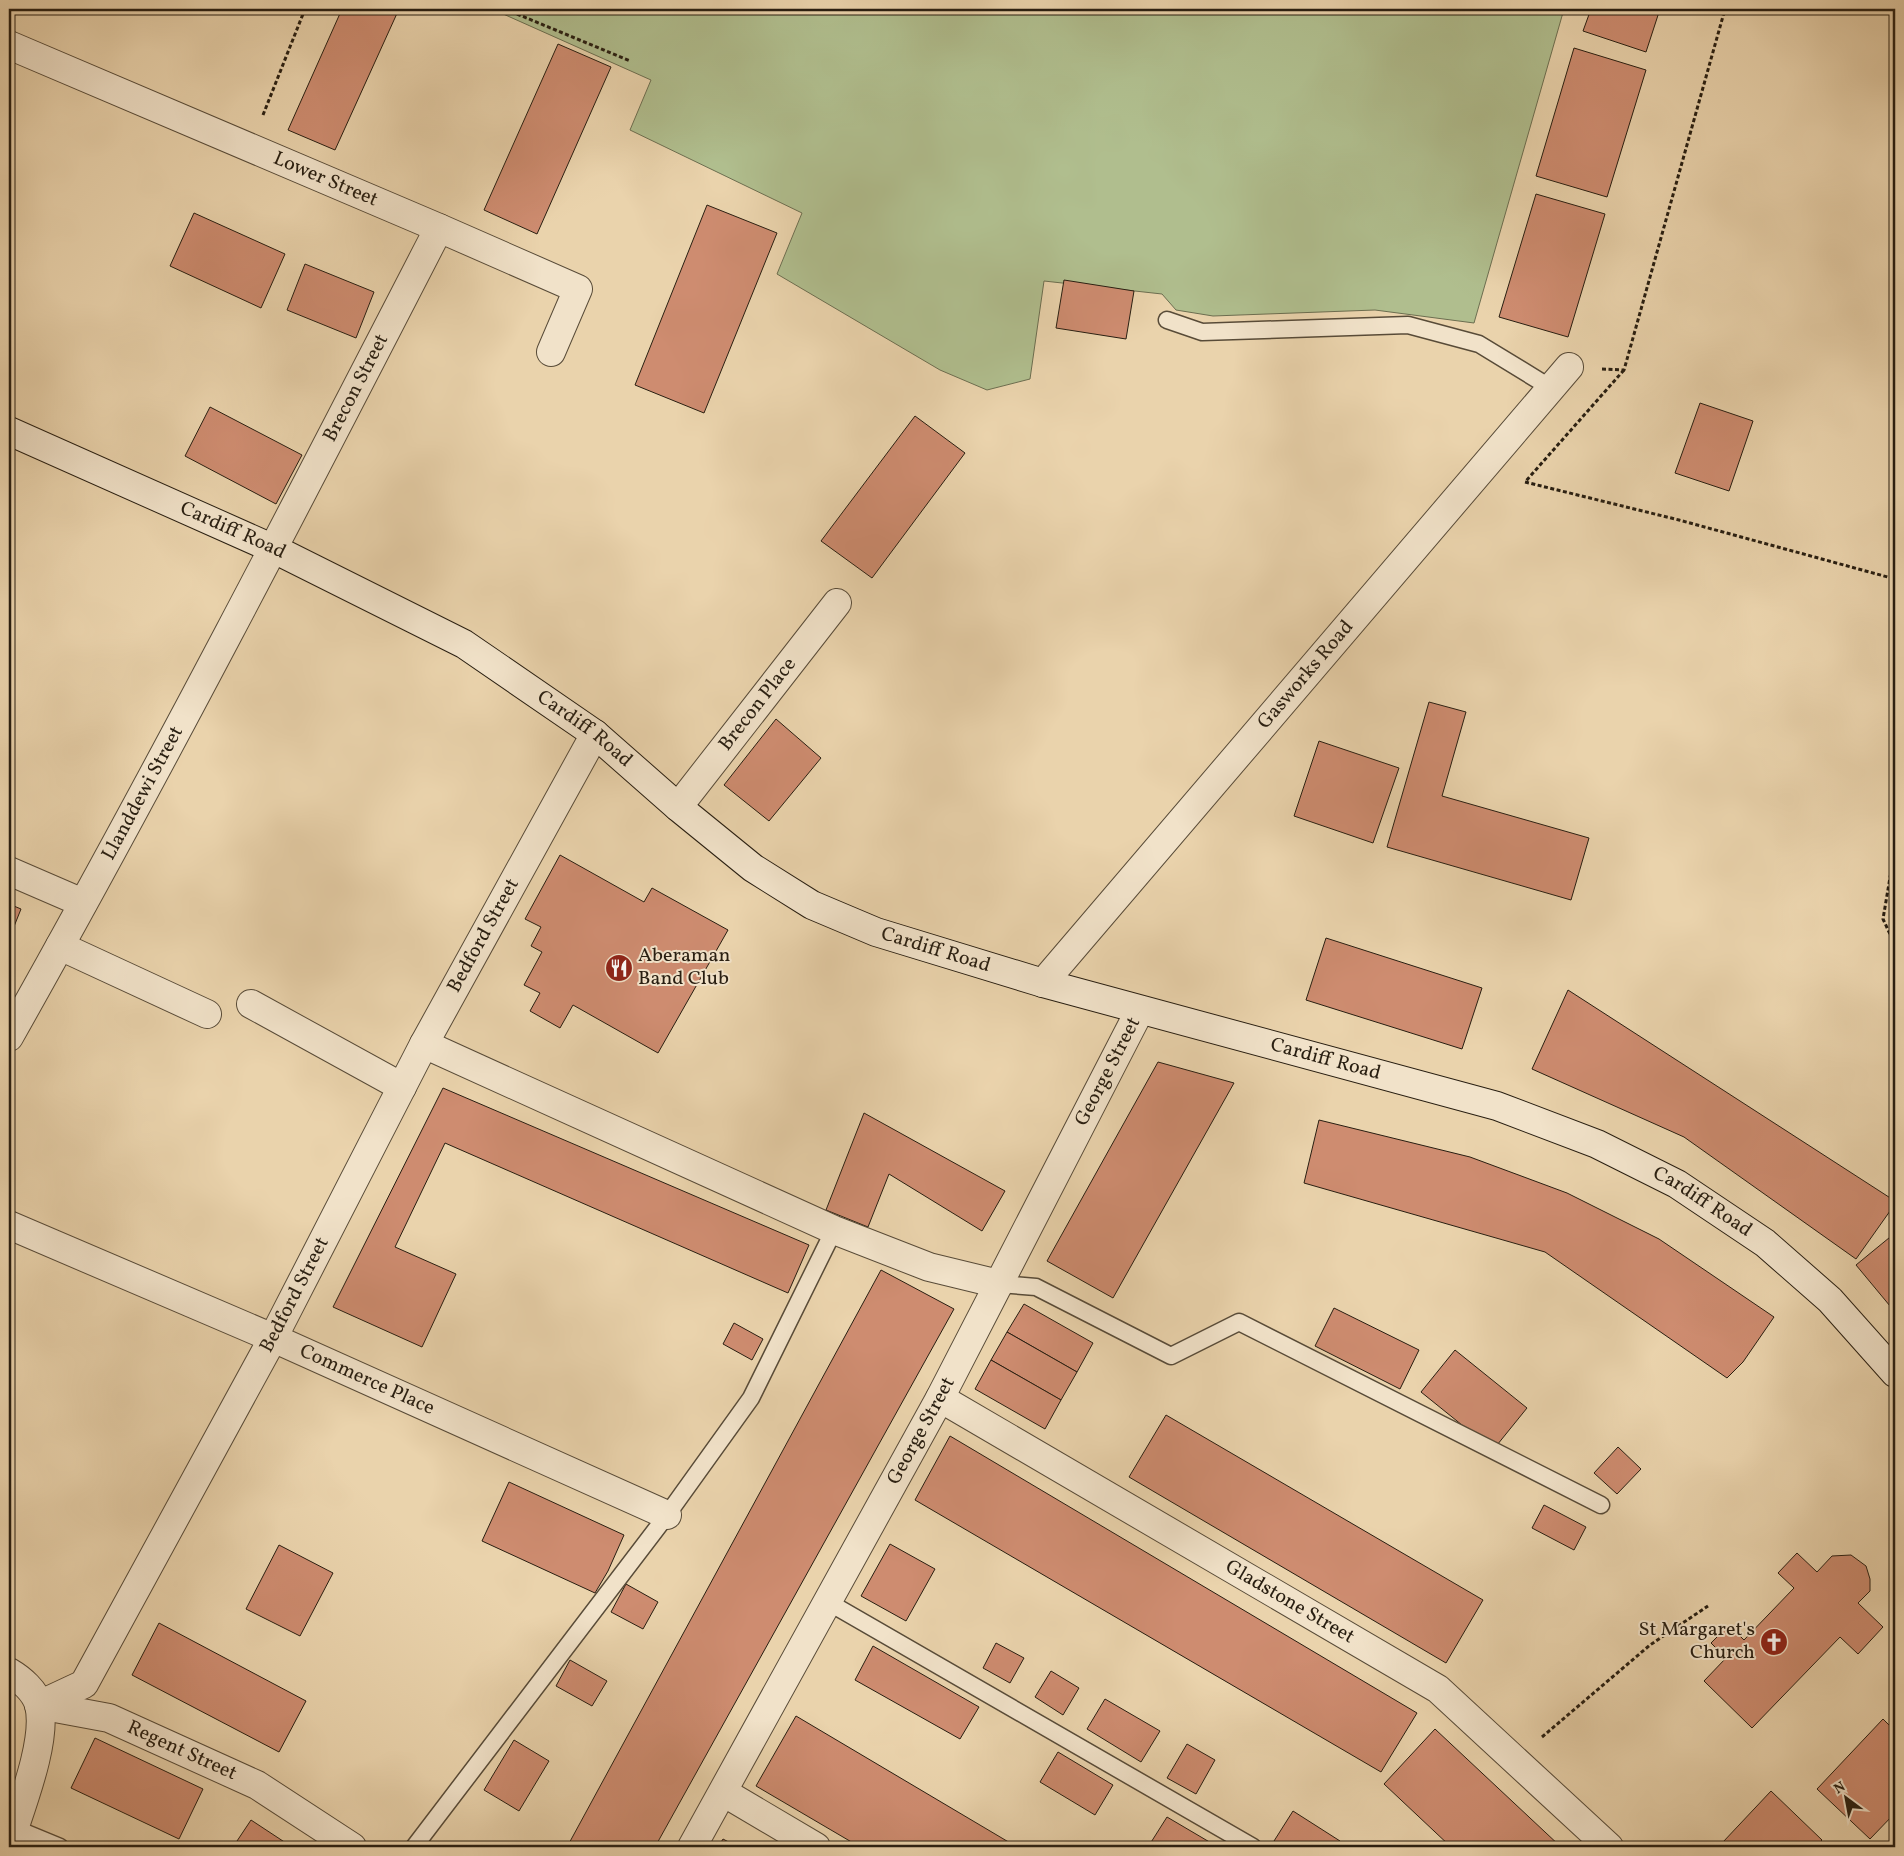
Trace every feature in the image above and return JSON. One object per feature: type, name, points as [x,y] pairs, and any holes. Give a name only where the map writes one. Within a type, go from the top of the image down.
[{"type":"street","name":"Lower Street","points":[[9,45],[439,228],[578,290],[551,352]]},
{"type":"street","name":"Brecon Street","points":[[274,549],[439,228]]},
{"type":"street","name":"Gasworks Road","points":[[1044,983],[1569,367]]},
{"type":"street","name":"Cardiff Road","points":[[9,431],[274,549],[464,644],[595,734],[678,807],[753,868],[812,905],[876,932],[1044,983],[1497,1106],[1597,1144],[1677,1184],[1765,1243],[1830,1300],[1895,1373]]},
{"type":"street","name":"Llanddewi Street","points":[[9,1037],[274,549]]},
{"type":"street","name":"Brecon Place","points":[[678,807],[837,603]]},
{"type":"street","name":"Bedford Street","points":[[39,1705],[84,1684],[272,1338],[424,1044],[595,734]]},
{"type":"street","points":[[9,871],[83,903]]},
{"type":"street","points":[[60,946],[206,1014]]},
{"type":"street","points":[[251,1004],[402,1087]]},
{"type":"street","name":"George Street","points":[[692,1847],[940,1398],[1140,1010]]},
{"type":"street","points":[[424,1044],[834,1230],[929,1266],[1000,1284]]},
{"type":"street","name":"Commerce Place","points":[[9,1225],[272,1338],[667,1515]]},
{"type":"street","name":"Gladstone Street","points":[[940,1398],[1438,1690],[1609,1847]]},
{"type":"street","points":[[9,1672],[28,1686],[39,1705],[41,1726],[39,1748],[11,1836]]},
{"type":"street","name":"Regent Street","points":[[39,1705],[109,1718],[258,1785],[352,1847]]},
{"type":"street","points":[[723,1792],[816,1847]]},
{"type":"lane","points":[[1167,320],[1202,332],[1408,325],[1479,344],[1551,388]]},
{"type":"lane","points":[[414,1847],[667,1515],[751,1398],[834,1230]]},
{"type":"lane","points":[[1000,1284],[1036,1287],[1171,1356],[1239,1322],[1600,1505]]},
{"type":"lane","points":[[828,1602],[1253,1847]]},
{"type":"lane","points":[[11,1836],[60,1847]]},
{"type":"path","points":[[251,148],[268,99],[306,9]]},
{"type":"path","points":[[505,9],[630,61]]},
{"type":"path","points":[[1725,9],[1624,370],[1525,482],[1679,520],[1895,579]]},
{"type":"path","points":[[1569,367],[1624,370]]},
{"type":"path","points":[[1895,848],[1883,919],[1895,944]]},
{"type":"path","points":[[1515,1760],[1650,1644],[1708,1606]]},
{"type":"green space","points":[[492,9],[1564,9],[1474,323],[1375,310],[1213,316],[1176,310],[1162,294],[1044,281],[1030,379],[987,390],[940,370],[777,274],[802,213],[630,130],[651,80]]},
{"type":"building","points":[[342,9],[399,9],[335,150],[288,130]]},
{"type":"building","points":[[1591,9],[1660,9],[1646,52],[1583,31]]},
{"type":"building","points":[[558,44],[611,67],[537,234],[484,210]]},
{"type":"building","points":[[1574,48],[1646,70],[1607,197],[1536,176]]},
{"type":"building","points":[[1536,194],[1605,214],[1568,337],[1499,317]]},
{"type":"building","points":[[707,205],[777,233],[704,413],[635,385]]},
{"type":"building","points":[[194,213],[285,254],[261,308],[170,266]]},
{"type":"building","points":[[305,264],[374,292],[356,338],[287,310]]},
{"type":"building","points":[[1064,280],[1134,291],[1126,339],[1056,328]]},
{"type":"building","points":[[1700,403],[1753,421],[1729,491],[1675,473]]},
{"type":"building","points":[[210,407],[302,455],[276,504],[185,456]]},
{"type":"building","points":[[915,416],[965,453],[872,578],[821,541]]},
{"type":"building","points":[[1429,702],[1466,712],[1442,796],[1589,838],[1571,900],[1387,847]]},
{"type":"building","points":[[776,719],[821,758],[769,821],[724,785]]},
{"type":"building","points":[[1319,741],[1399,768],[1373,843],[1294,816]]},
{"type":"building","name":"Aberaman Band Club","points":[[560,855],[644,902],[652,888],[728,930],[658,1053],[573,1005],[560,1028],[530,1011],[540,993],[524,985],[542,952],[531,946],[541,927],[525,919]]},
{"type":"building","points":[[9,904],[21,909],[9,939]]},
{"type":"building","points":[[1326,938],[1482,988],[1462,1049],[1306,1000]]},
{"type":"building","points":[[1568,990],[1895,1201],[1895,1204],[1856,1259],[1684,1137],[1532,1069]]},
{"type":"building","points":[[1158,1062],[1234,1083],[1113,1298],[1047,1261]]},
{"type":"building","points":[[443,1088],[809,1245],[788,1293],[445,1143],[395,1247],[456,1274],[422,1347],[333,1307]]},
{"type":"building","points":[[864,1113],[1005,1191],[982,1231],[889,1174],[868,1227],[826,1210]]},
{"type":"building","points":[[1319,1120],[1470,1157],[1567,1193],[1659,1239],[1774,1317],[1743,1362],[1727,1378],[1545,1252],[1304,1183]]},
{"type":"building","points":[[1895,1233],[1895,1312],[1856,1265]]},
{"type":"building","points":[[881,1270],[954,1309],[655,1847],[567,1847]]},
{"type":"building","points":[[1024,1304],[1093,1343],[1077,1372],[1007,1332]]},
{"type":"building","points":[[1334,1308],[1419,1350],[1400,1389],[1315,1346]]},
{"type":"building","points":[[734,1323],[763,1339],[752,1360],[723,1344]]},
{"type":"building","points":[[1007,1332],[1077,1372],[1061,1400],[991,1360]]},
{"type":"building","points":[[1455,1350],[1527,1408],[1493,1450],[1421,1392]]},
{"type":"building","points":[[991,1360],[1061,1400],[1045,1429],[975,1389]]},
{"type":"building","points":[[1166,1415],[1483,1600],[1446,1663],[1129,1477]]},
{"type":"building","points":[[950,1436],[1417,1713],[1381,1772],[915,1500]]},
{"type":"building","points":[[1618,1447],[1641,1469],[1617,1494],[1594,1473]]},
{"type":"building","points":[[509,1482],[624,1535],[608,1571],[595,1593],[482,1541]]},
{"type":"building","points":[[1544,1505],[1586,1527],[1574,1550],[1532,1528]]},
{"type":"building","points":[[890,1544],[935,1569],[906,1621],[861,1596]]},
{"type":"building","points":[[279,1545],[333,1573],[300,1636],[246,1609]]},
{"type":"building","name":"St Margaret's Church","points":[[1797,1553],[1817,1572],[1832,1556],[1851,1555],[1866,1566],[1870,1579],[1870,1591],[1858,1603],[1883,1627],[1858,1654],[1840,1637],[1752,1728],[1704,1681],[1726,1658],[1711,1643],[1729,1625],[1744,1640],[1794,1588],[1778,1573]]},
{"type":"building","points":[[626,1584],[658,1602],[643,1629],[611,1612]]},
{"type":"building","points":[[159,1623],[306,1701],[279,1752],[132,1675]]},
{"type":"building","points":[[996,1643],[1024,1658],[1010,1683],[983,1668]]},
{"type":"building","points":[[873,1646],[979,1707],[960,1739],[855,1680]]},
{"type":"building","points":[[570,1660],[607,1681],[592,1706],[556,1686]]},
{"type":"building","points":[[1051,1671],[1079,1688],[1063,1715],[1035,1697]]},
{"type":"building","points":[[1105,1699],[1160,1731],[1141,1762],[1087,1729]]},
{"type":"building","points":[[796,1716],[1017,1847],[860,1847],[756,1786]]},
{"type":"building","points":[[1883,1719],[1895,1731],[1895,1813],[1870,1839],[1817,1789]]},
{"type":"building","points":[[1435,1729],[1561,1847],[1451,1847],[1384,1784]]},
{"type":"building","points":[[95,1738],[203,1789],[179,1839],[71,1788]]},
{"type":"building","points":[[514,1740],[549,1761],[519,1811],[484,1790]]},
{"type":"building","points":[[1187,1744],[1215,1760],[1196,1794],[1167,1778]]},
{"type":"building","points":[[1058,1752],[1113,1785],[1095,1815],[1040,1782]]},
{"type":"building","points":[[1771,1791],[1822,1840],[1815,1847],[1728,1847],[1723,1842]]},
{"type":"building","points":[[1293,1811],[1340,1841],[1335,1847],[1284,1847],[1274,1841]]},
{"type":"building","points":[[1167,1817],[1218,1847],[1148,1847]]},
{"type":"building","points":[[251,1820],[292,1847],[233,1847]]},
{"type":"building","points":[[723,1839],[738,1847],[718,1847]]},
{"type":"place","name":"Aberaman Band Club","points":[[619,968]]},
{"type":"place","name":"St Margaret's Church","points":[[1774,1642]]}]
